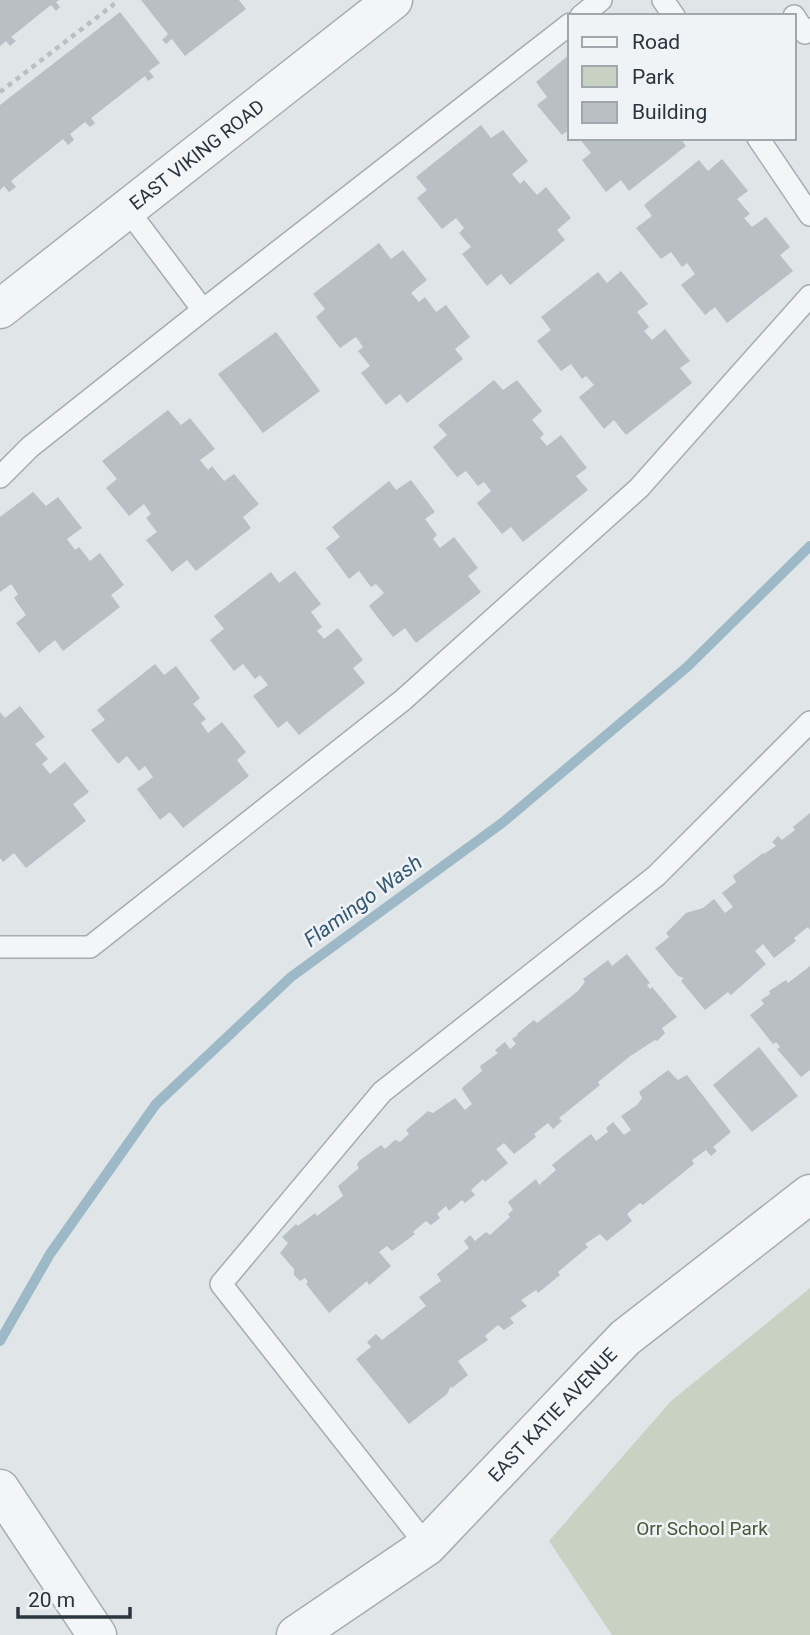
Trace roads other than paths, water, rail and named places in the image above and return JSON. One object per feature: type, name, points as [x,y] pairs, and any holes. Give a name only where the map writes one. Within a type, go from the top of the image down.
[{"type":"street","name":"EAST VIKING ROAD","points":[[0,309],[393,0]]},
{"type":"street","name":"EAST KATIE AVENUE","points":[[296,1635],[427,1546],[625,1338],[810,1194]]},
{"type":"street","points":[[7,1499],[97,1635]]},
{"type":"lane","points":[[584,14],[601,0]]},
{"type":"lane","points":[[0,477],[30,447],[202,310],[568,26]]},
{"type":"lane","points":[[759,140],[810,215]]},
{"type":"lane","points":[[127,209],[202,310]]},
{"type":"lane","points":[[0,947],[90,947],[403,700],[639,488],[810,296]]},
{"type":"lane","points":[[427,1546],[221,1284],[382,1092],[656,876],[810,722]]},
{"type":"waterway","name":"Flamingo Wash","points":[[0,1341],[50,1254],[156,1104],[291,977],[502,823],[687,667],[810,546]]},
{"type":"park label","name":"Orr School Park","points":[[702,1528]]}]
